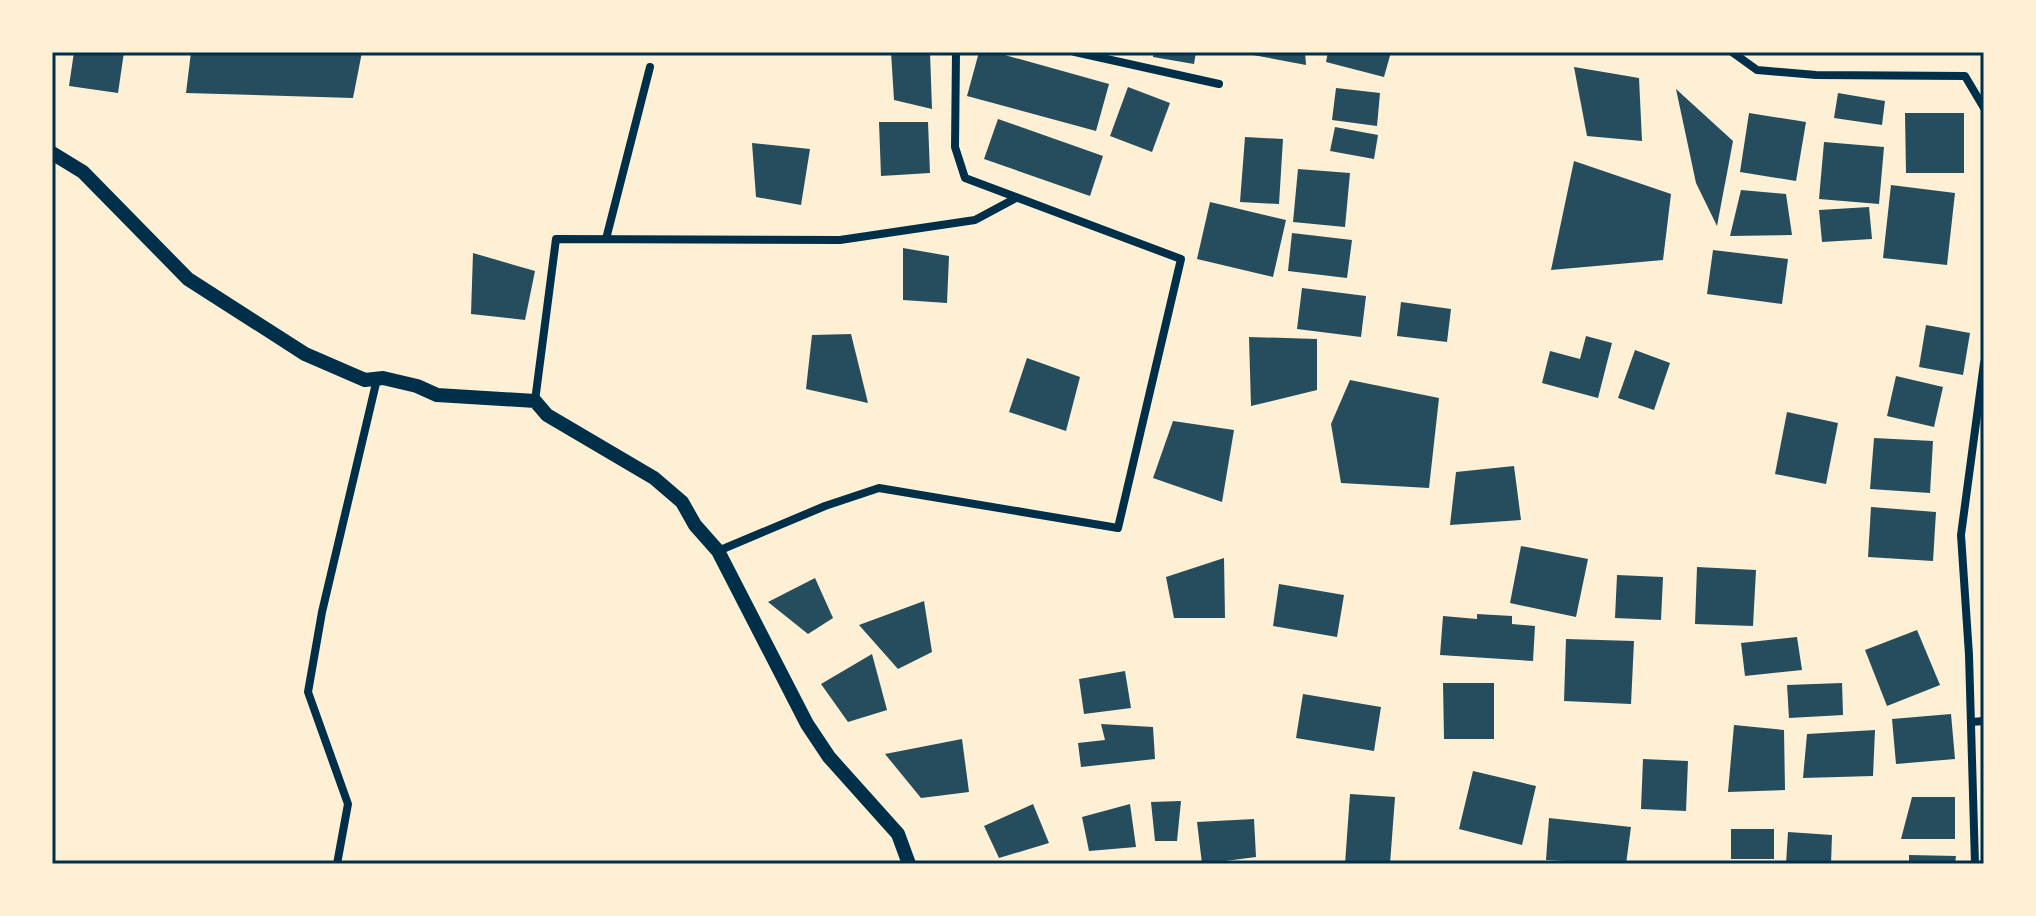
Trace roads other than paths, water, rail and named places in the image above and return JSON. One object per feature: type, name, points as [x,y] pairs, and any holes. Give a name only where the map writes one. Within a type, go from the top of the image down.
[{"type":"street","points":[[718,551],[825,506],[879,488],[1118,528],[1181,259],[965,178],[955,147],[956,52]]},
{"type":"street","points":[[1075,52],[1219,84]]},
{"type":"street","points":[[1732,52],[1757,70],[1816,75],[1965,76],[1984,108]]},
{"type":"street","points":[[606,239],[650,67]]},
{"type":"street","points":[[52,153],[83,172],[188,279],[305,354],[365,380],[417,386],[437,395],[535,401],[547,415],[654,478],[682,502],[695,525],[718,551],[807,724],[829,757],[898,834],[909,864]]},
{"type":"street","points":[[535,401],[556,239],[840,240],[975,220],[1016,198]]},
{"type":"street","points":[[1975,864],[1961,535],[1984,363]]},
{"type":"street","points":[[337,864],[348,804],[308,692],[322,612],[377,379]]},
{"type":"street","points":[[1971,722],[1984,721]]}]
